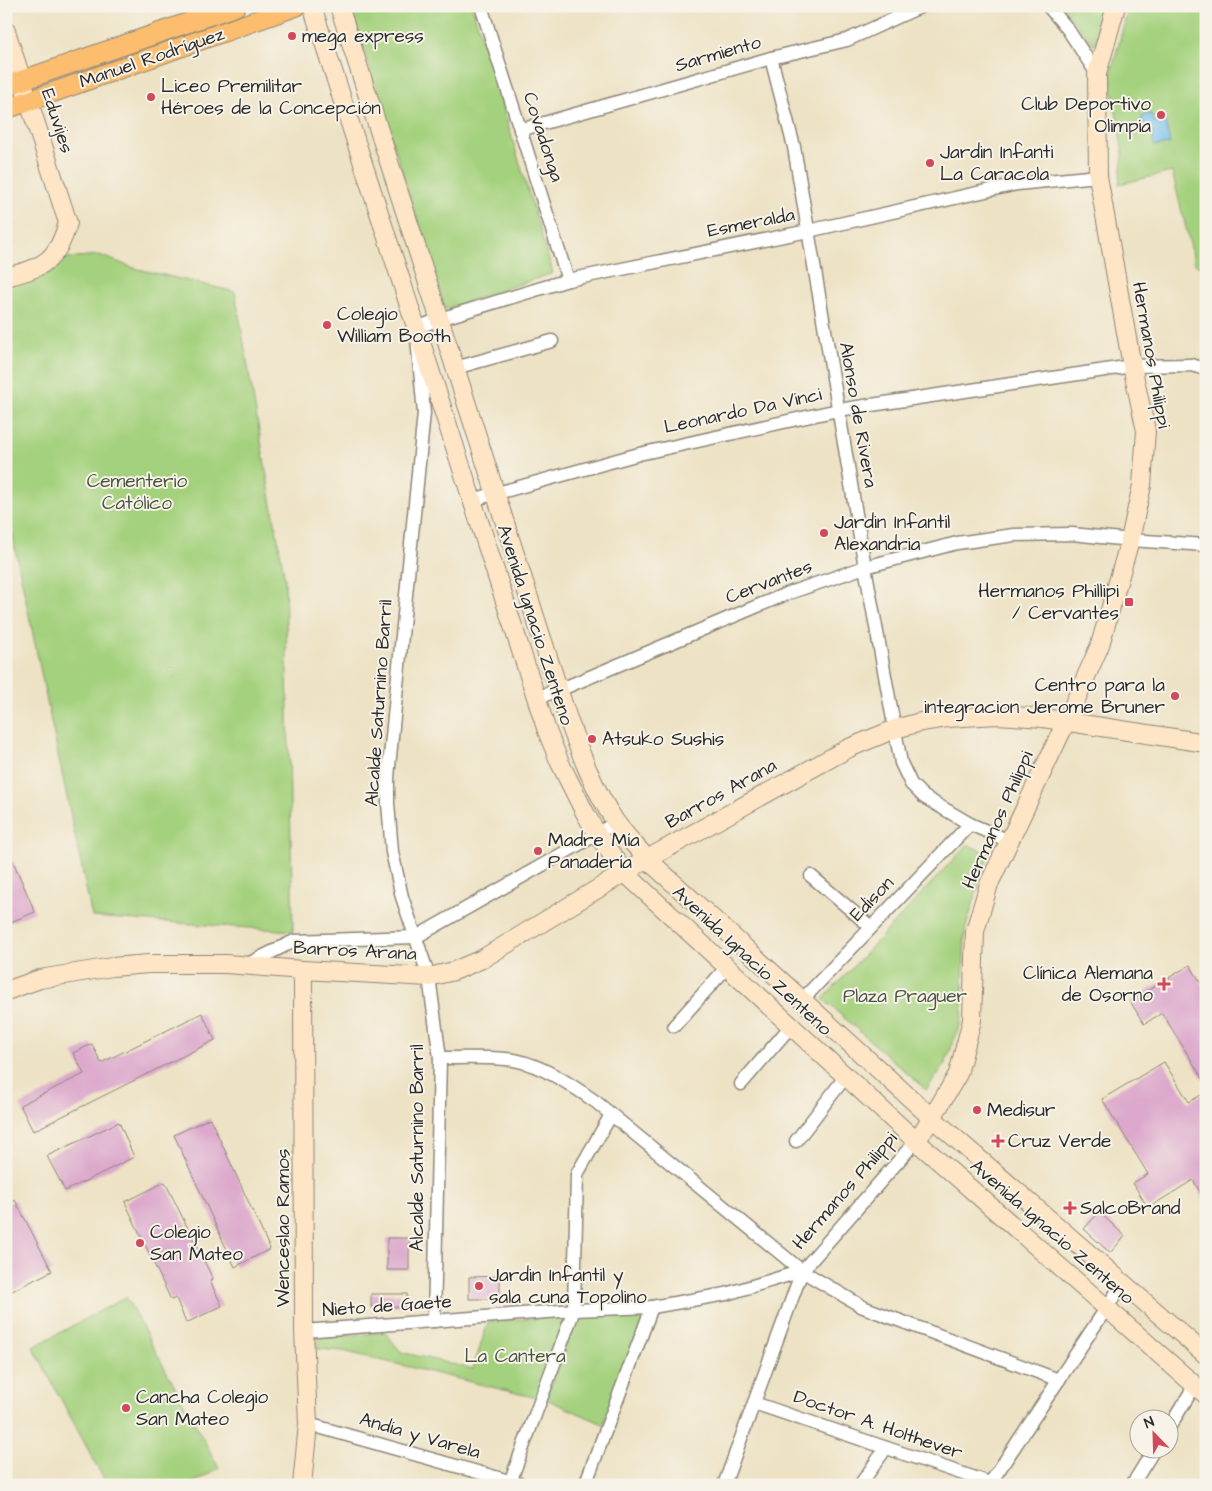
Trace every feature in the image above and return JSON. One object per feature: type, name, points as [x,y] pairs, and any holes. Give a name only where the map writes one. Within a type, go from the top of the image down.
[{"type":"main road","name":"Manuel Rodríguez","points":[[14,83],[236,6]]},
{"type":"main road","name":"Manuel Rodríguez","points":[[6,109],[298,6]]},
{"type":"main road","name":"Avenida Ignacio Zenteno","points":[[312,6],[536,698],[560,763],[597,834],[625,873],[916,1142],[1200,1390]]},
{"type":"main road","name":"Avenida Ignacio Zenteno","points":[[338,6],[566,713],[583,757],[616,822],[647,859],[932,1118],[1206,1355]]},
{"type":"main road","name":"Hermanos Philippi","points":[[916,1142],[958,1074],[972,1020],[975,931],[989,884],[1066,722],[1100,645],[1130,540],[1142,485],[1146,431],[1132,366],[1098,176],[1097,74],[1116,6]]},
{"type":"main road","name":"Eduvijes","points":[[6,31],[14,83],[28,101],[68,223],[57,250],[40,266],[6,277]]},
{"type":"main road","name":"Barros Arana","points":[[6,991],[40,979],[112,967],[187,963],[429,977],[454,971],[482,959],[647,859],[849,748],[896,729],[921,722],[974,715],[1020,716],[1206,743]]},
{"type":"main road","name":"Wenceslao Ramos","points":[[302,1485],[308,1424],[304,1331],[303,970]]},
{"type":"main road","points":[[1042,1252],[1061,1230]]},
{"type":"street","name":"Covadonga","points":[[481,6],[568,280]]},
{"type":"street","name":"Sarmiento","points":[[520,130],[771,58],[847,40],[922,6]]},
{"type":"street","points":[[1048,6],[1067,28],[1097,74]]},
{"type":"street","name":"Alonso de Rivera","points":[[771,58],[794,147],[865,567],[901,764],[911,784],[924,797],[970,824],[1009,841]]},
{"type":"street","name":"Esmeralda","points":[[416,328],[568,280],[808,231],[1017,184],[1098,176]]},
{"type":"street","name":"Alcalde Saturnino Barril","points":[[416,328],[424,413],[388,785],[389,829],[392,852],[402,898],[429,977],[440,1058],[434,1321]]},
{"type":"street","points":[[455,368],[552,341]]},
{"type":"street","name":"Leonardo Da Vinci","points":[[472,500],[639,454],[838,410],[1132,366],[1191,365],[1206,369]]},
{"type":"street","points":[[424,413],[438,409],[446,418]]},
{"type":"street","name":"Cervantes","points":[[536,698],[786,594],[865,567],[958,543],[1014,535],[1072,534],[1206,545]]},
{"type":"street","name":"Barros Arana","points":[[246,965],[294,941],[416,938],[616,822]]},
{"type":"street","name":"Edison","points":[[802,1000],[970,824]]},
{"type":"street","points":[[811,876],[871,927]]},
{"type":"street","points":[[674,1026],[727,967]]},
{"type":"street","points":[[741,1084],[791,1026]]},
{"type":"street","points":[[440,1058],[507,1059],[526,1064],[563,1080],[580,1090],[802,1271],[862,1307],[1059,1380]]},
{"type":"street","points":[[796,1141],[846,1076]]},
{"type":"street","points":[[510,1483],[574,1310],[577,1174],[611,1115]]},
{"type":"street","name":"Hermanos Philippi","points":[[652,1307],[726,1294],[802,1271],[916,1142]]},
{"type":"street","points":[[724,1485],[802,1271]]},
{"type":"street","points":[[990,1484],[1123,1282]]},
{"type":"street","points":[[585,1485],[652,1307]]},
{"type":"street","name":"Nieto de Gaete","points":[[304,1331],[574,1310],[652,1307]]},
{"type":"street","points":[[1180,1414],[1200,1390]]},
{"type":"street","name":"Doctor A. Holthever","points":[[754,1403],[990,1484]]},
{"type":"street","name":"Andía y Varela","points":[[308,1424],[510,1483],[523,1485]]},
{"type":"street","points":[[860,1485],[886,1448]]},
{"type":"street","points":[[1132,1485],[1149,1458]]},
{"type":"green space","points":[[350,6],[472,6],[553,273],[445,309]]},
{"type":"green space","points":[[1061,6],[1107,6],[1094,45]]},
{"type":"green space","name":"Club Deportivo Olimpia","points":[[1129,6],[1206,6],[1206,268],[1195,264],[1172,172],[1119,184],[1123,154],[1110,76]]},
{"type":"green space","name":"Cementerio Católico","points":[[99,255],[134,268],[235,292],[285,580],[293,931],[92,917],[6,505],[6,281],[47,260]]},
{"type":"green space","name":"Plaza Praguer","points":[[967,845],[989,853],[965,930],[962,1019],[945,1064],[926,1090],[823,999]]},
{"type":"green space","name":"Cancha Colegio San Mateo","points":[[126,1297],[219,1468],[189,1485],[107,1485],[33,1347]]},
{"type":"green space","points":[[577,1314],[640,1314],[643,1323],[603,1424],[546,1399]]},
{"type":"green space","name":"La Cantera","points":[[559,1316],[567,1322],[537,1398],[343,1351],[318,1349],[318,1341],[323,1338],[385,1332],[401,1352],[473,1369],[488,1322]]},
{"type":"water","points":[[1147,114],[1153,116],[1154,122],[1165,120],[1170,144],[1154,146],[1152,130],[1145,127],[1142,122],[1142,117]]},
{"type":"building","points":[[6,845],[35,912],[6,924]]},
{"type":"building","points":[[1190,965],[1206,991],[1206,1084],[1162,1013],[1144,1024],[1130,1001]]},
{"type":"building","points":[[202,1013],[215,1040],[33,1131],[20,1105],[84,1074],[73,1053],[92,1044],[101,1063]]},
{"type":"building","points":[[1164,1062],[1189,1102],[1206,1092],[1206,1202],[1193,1180],[1148,1208],[1133,1183],[1148,1174],[1102,1099]]},
{"type":"building","points":[[210,1118],[270,1249],[235,1267],[174,1135]]},
{"type":"building","points":[[119,1122],[134,1157],[65,1191],[47,1156]]},
{"type":"building","points":[[165,1182],[213,1279],[210,1281],[222,1306],[186,1323],[176,1298],[171,1300],[125,1202]]},
{"type":"building","points":[[15,1200],[52,1271],[6,1294],[6,1205]]},
{"type":"building","points":[[1099,1212],[1125,1236],[1110,1253],[1084,1229]]},
{"type":"building","points":[[387,1238],[409,1238],[409,1270],[387,1270]]},
{"type":"building","points":[[500,1276],[500,1299],[469,1299],[469,1277]]},
{"type":"building","points":[[371,1294],[407,1294],[407,1307],[371,1307]]},
{"type":"place","name":"mega express","points":[[292,36]]},
{"type":"place","name":"Liceo Premilitar Héroes de la Concepción","points":[[151,97]]},
{"type":"place","name":"Club Deportivo Olimpia","points":[[1161,115]]},
{"type":"place","name":"Jardin Infanti La Caracola","points":[[930,163]]},
{"type":"place","name":"Colegio William Booth","points":[[327,325]]},
{"type":"place","name":"Jardin Infantil Alexandria","points":[[824,533]]},
{"type":"place","name":"Hermanos Phillipi / Cervantes","points":[[1129,602]]},
{"type":"place","name":"Centro para la integracion Jerome Bruner","points":[[1175,696]]},
{"type":"place","name":"Atsuko Sushis","points":[[592,739]]},
{"type":"place","name":"Madre Mía Panadería","points":[[538,851]]},
{"type":"place","name":"Clínica Alemana de Osorno","points":[[1164,984]]},
{"type":"place","name":"Medisur","points":[[977,1110]]},
{"type":"place","name":"Cruz Verde","points":[[998,1141]]},
{"type":"place","name":"SalcoBrand","points":[[1070,1208]]},
{"type":"place","name":"Colegio San Mateo","points":[[140,1243]]},
{"type":"place","name":"Jardin Infantil y sala cuna Topolino","points":[[479,1286]]},
{"type":"place","name":"Cancha Colegio San Mateo","points":[[126,1408]]}]
